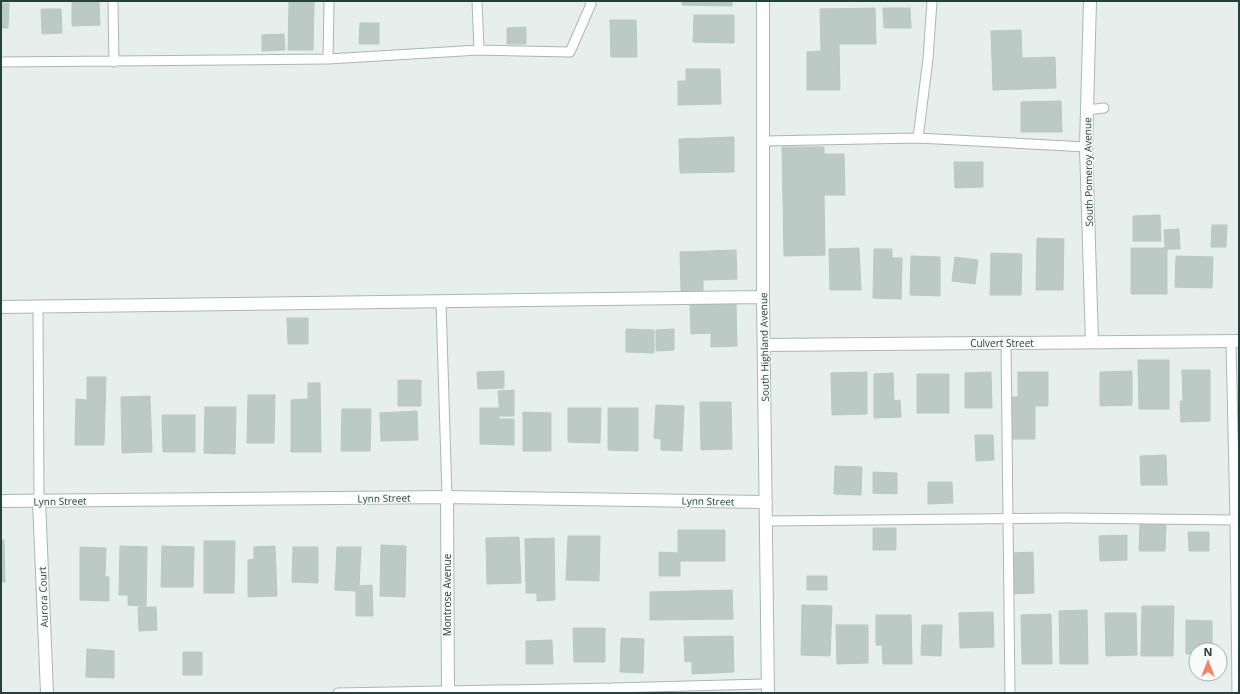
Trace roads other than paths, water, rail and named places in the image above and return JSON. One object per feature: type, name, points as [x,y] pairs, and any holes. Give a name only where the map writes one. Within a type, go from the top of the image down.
[{"type":"street","name":"South Highland Avenue","points":[[764,1],[763,297],[768,688]]},
{"type":"street","name":"South Pomeroy Avenue","points":[[1090,1],[1086,147],[1092,342]]},
{"type":"street","points":[[1,307],[38,308],[763,297]]},
{"type":"street","name":"Culvert Street","points":[[764,345],[1235,341]]},
{"type":"street","name":"Lynn Street","points":[[1,501],[447,497],[766,502]]},
{"type":"street","name":"Montrose Avenue","points":[[447,497],[447,692]]},
{"type":"street","name":"Aurora Court","points":[[39,501],[47,693]]},
{"type":"lane","points":[[114,1],[114,62]]},
{"type":"lane","points":[[328,60],[329,1]]},
{"type":"lane","points":[[477,1],[479,50]]},
{"type":"lane","points":[[1,62],[328,60],[479,50],[570,52],[591,4],[590,1]]},
{"type":"lane","points":[[918,138],[928,60],[932,1]]},
{"type":"lane","points":[[1087,110],[1104,108]]},
{"type":"lane","points":[[764,141],[918,138],[1086,147]]},
{"type":"lane","points":[[441,302],[447,497]]},
{"type":"lane","points":[[38,308],[39,501]]},
{"type":"lane","points":[[1235,341],[1237,693]]},
{"type":"lane","points":[[1006,343],[1010,693]]},
{"type":"lane","points":[[766,521],[1009,519],[1235,520]]},
{"type":"lane","points":[[338,693],[768,688]]}]
